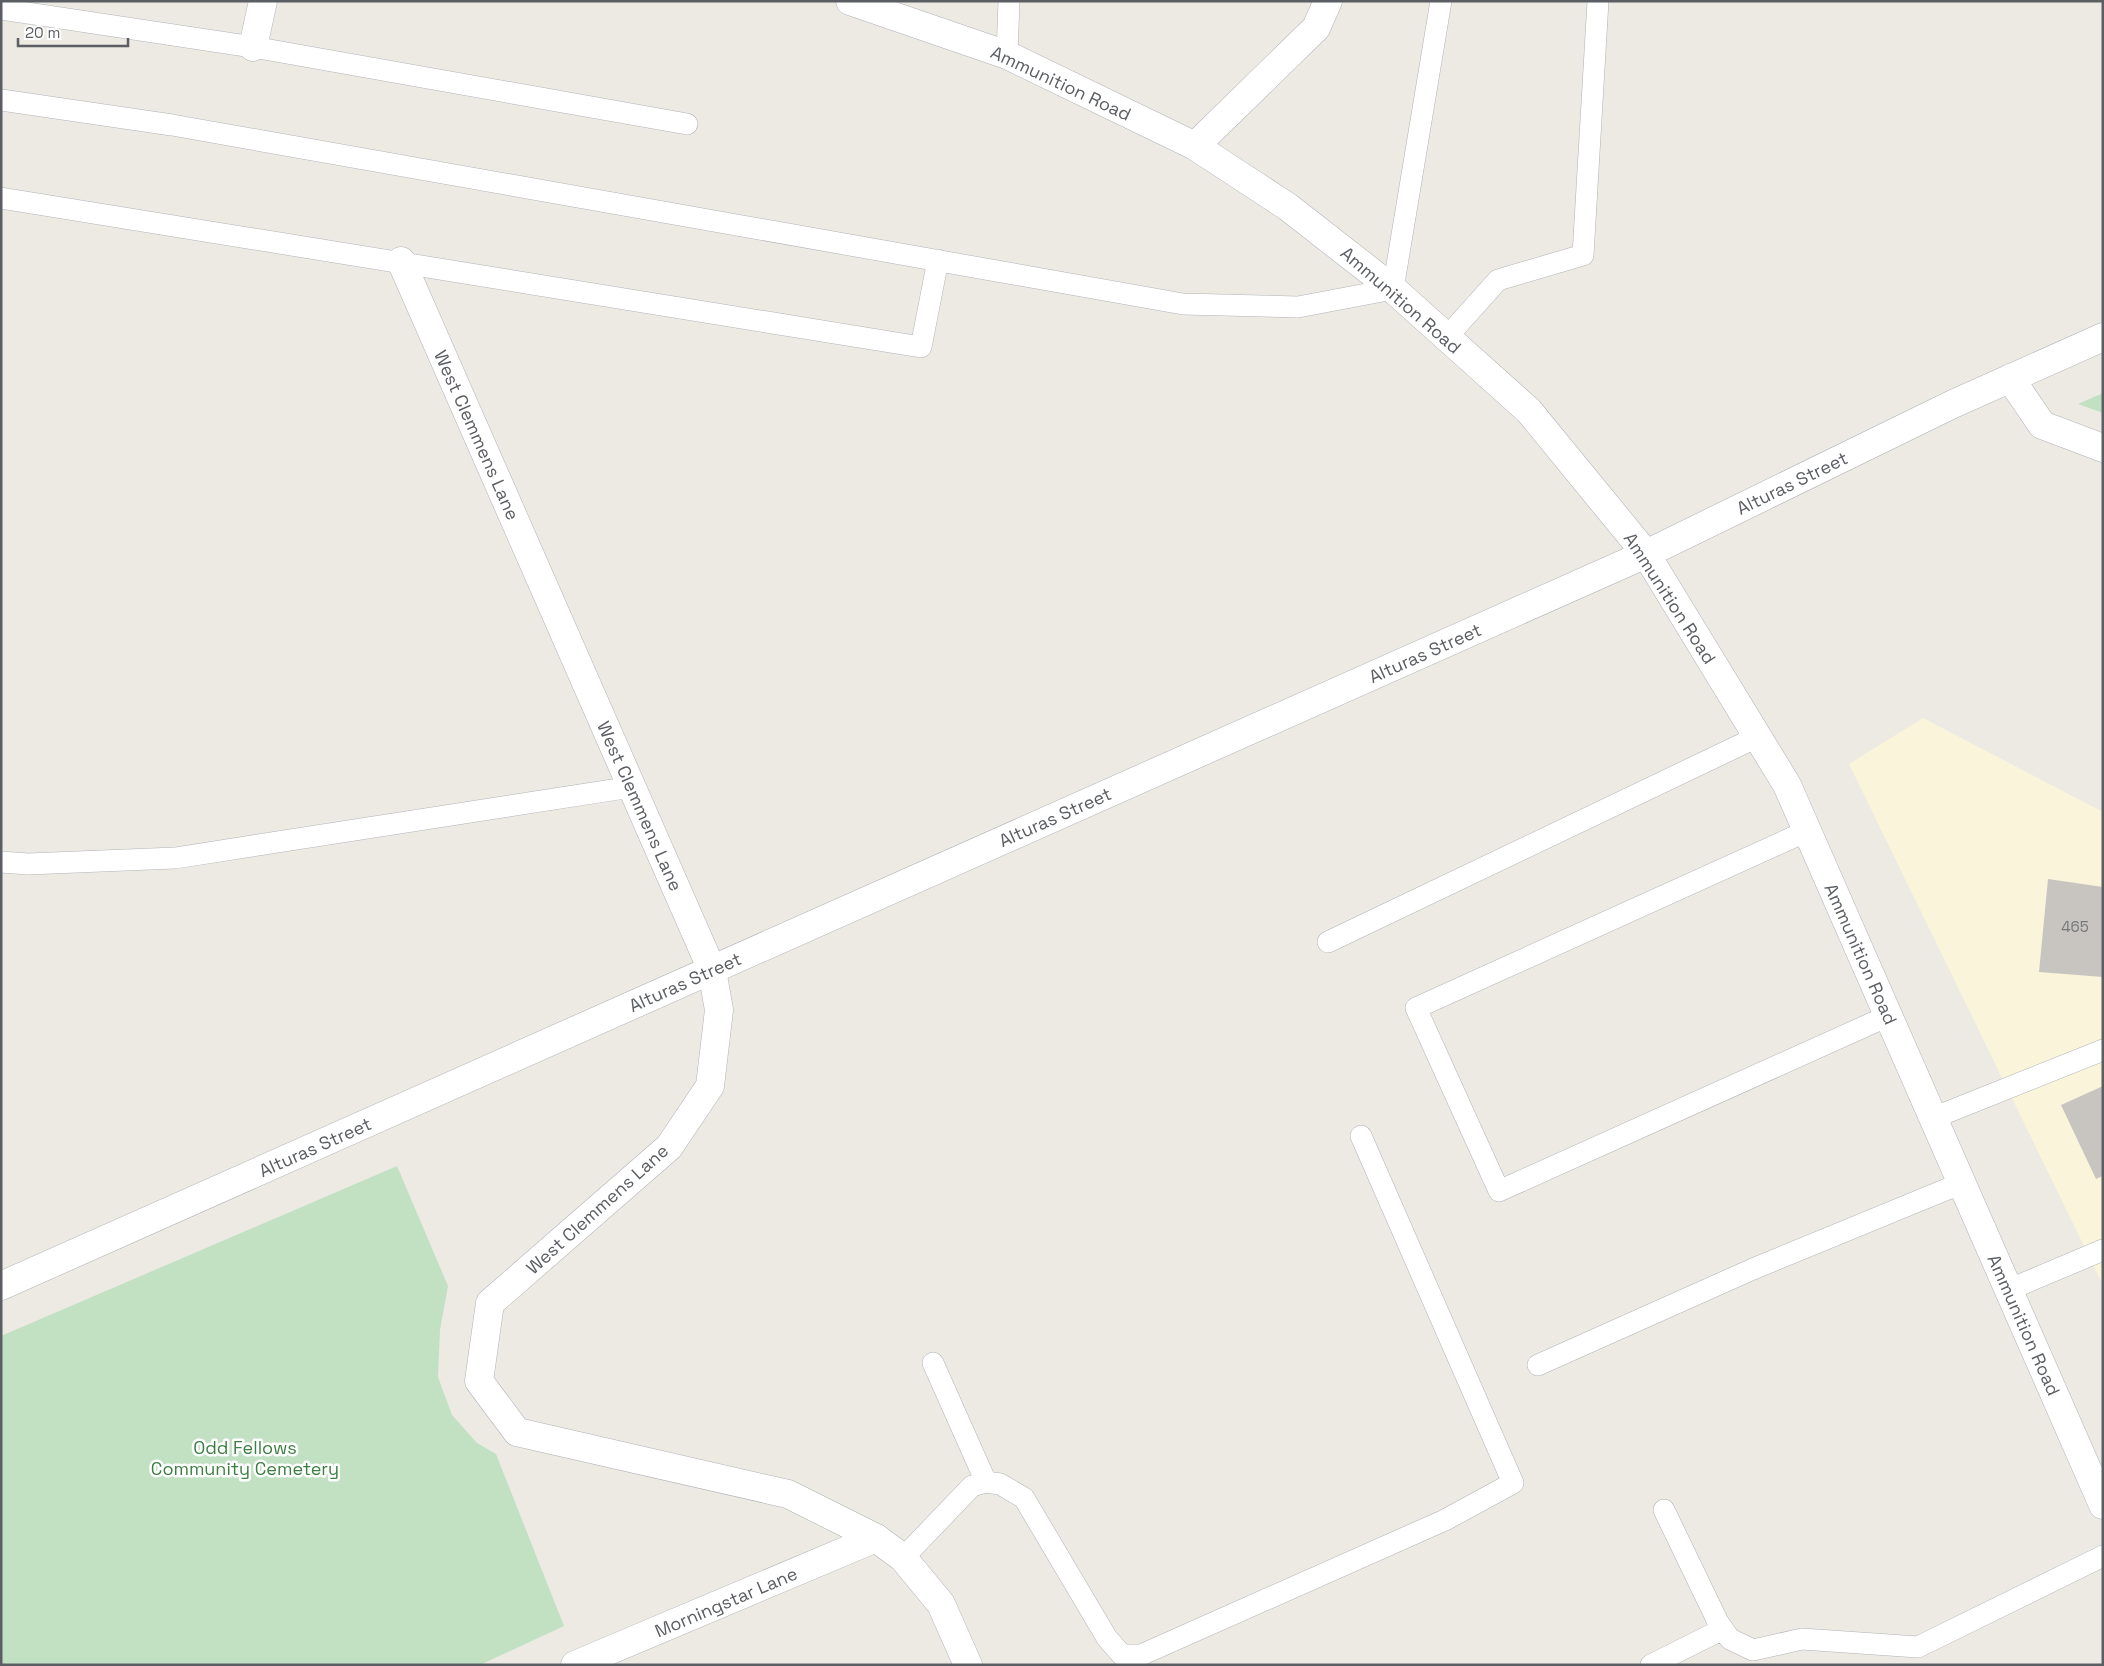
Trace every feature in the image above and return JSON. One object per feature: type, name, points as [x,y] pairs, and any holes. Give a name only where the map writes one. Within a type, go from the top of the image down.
[{"type":"street","points":[[253,47],[263,1]]},
{"type":"street","name":"Ammunition Road","points":[[850,1],[1007,55],[1195,146],[1288,207],[1393,289],[1529,410],[1646,554],[1787,786],[2103,1506]]},
{"type":"street","points":[[1195,146],[1316,28],[1328,1]]},
{"type":"street","name":"West Clemmens Lane","points":[[401,262],[712,970],[719,1010],[710,1086],[669,1147],[490,1303],[479,1380],[517,1432],[788,1494],[876,1538],[903,1558],[941,1604],[968,1665]]},
{"type":"street","name":"Alturas Street","points":[[1,1286],[1646,554],[2010,378],[2103,337]]},
{"type":"street","points":[[2010,378],[2042,425],[2103,448]]},
{"type":"street","name":"Morningstar Lane","points":[[575,1665],[876,1538]]},
{"type":"lane","points":[[1007,55],[1009,1]]},
{"type":"lane","points":[[1,100],[172,125],[1183,304],[1298,307],[1393,289],[1441,1]]},
{"type":"lane","points":[[1446,338],[1498,280],[1583,255],[1598,1]]},
{"type":"lane","points":[[1,9],[253,47],[687,124]]},
{"type":"lane","points":[[1,198],[921,347],[938,260]]},
{"type":"lane","points":[[1328,942],[1757,737]]},
{"type":"lane","points":[[1,862],[28,864],[175,858],[631,786]]},
{"type":"lane","points":[[1807,831],[1416,1008],[1499,1191],[1888,1016]]},
{"type":"lane","points":[[1933,1118],[2103,1050]]},
{"type":"lane","points":[[903,1558],[972,1486],[986,1482],[1000,1484],[1024,1498],[1107,1638],[1122,1655],[1141,1655],[1445,1520],[1513,1483],[1361,1136]]},
{"type":"lane","points":[[1538,1365],[1753,1269],[1962,1183]]},
{"type":"lane","points":[[2008,1290],[2103,1250]]},
{"type":"lane","points":[[933,1363],[986,1482]]},
{"type":"lane","points":[[1664,1510],[1730,1639],[1753,1650],[1802,1639],[1918,1647],[2103,1556]]},
{"type":"lane","points":[[1651,1665],[1724,1629]]},
{"type":"shaded area","points":[[1923,718],[2103,812],[2103,1285],[1849,764]]},
{"type":"green space","points":[[2103,393],[2103,413],[2078,404]]},
{"type":"green space","name":"Odd Fellows Community Cemetery","points":[[397,1166],[448,1286],[440,1330],[438,1377],[452,1415],[477,1443],[496,1454],[564,1626],[480,1665],[1,1665],[1,1336]]},
{"type":"building","points":[[2048,879],[2103,887],[2103,977],[2039,972]]},
{"type":"building","points":[[2103,1086],[2103,1176],[2096,1179],[2061,1105]]}]
